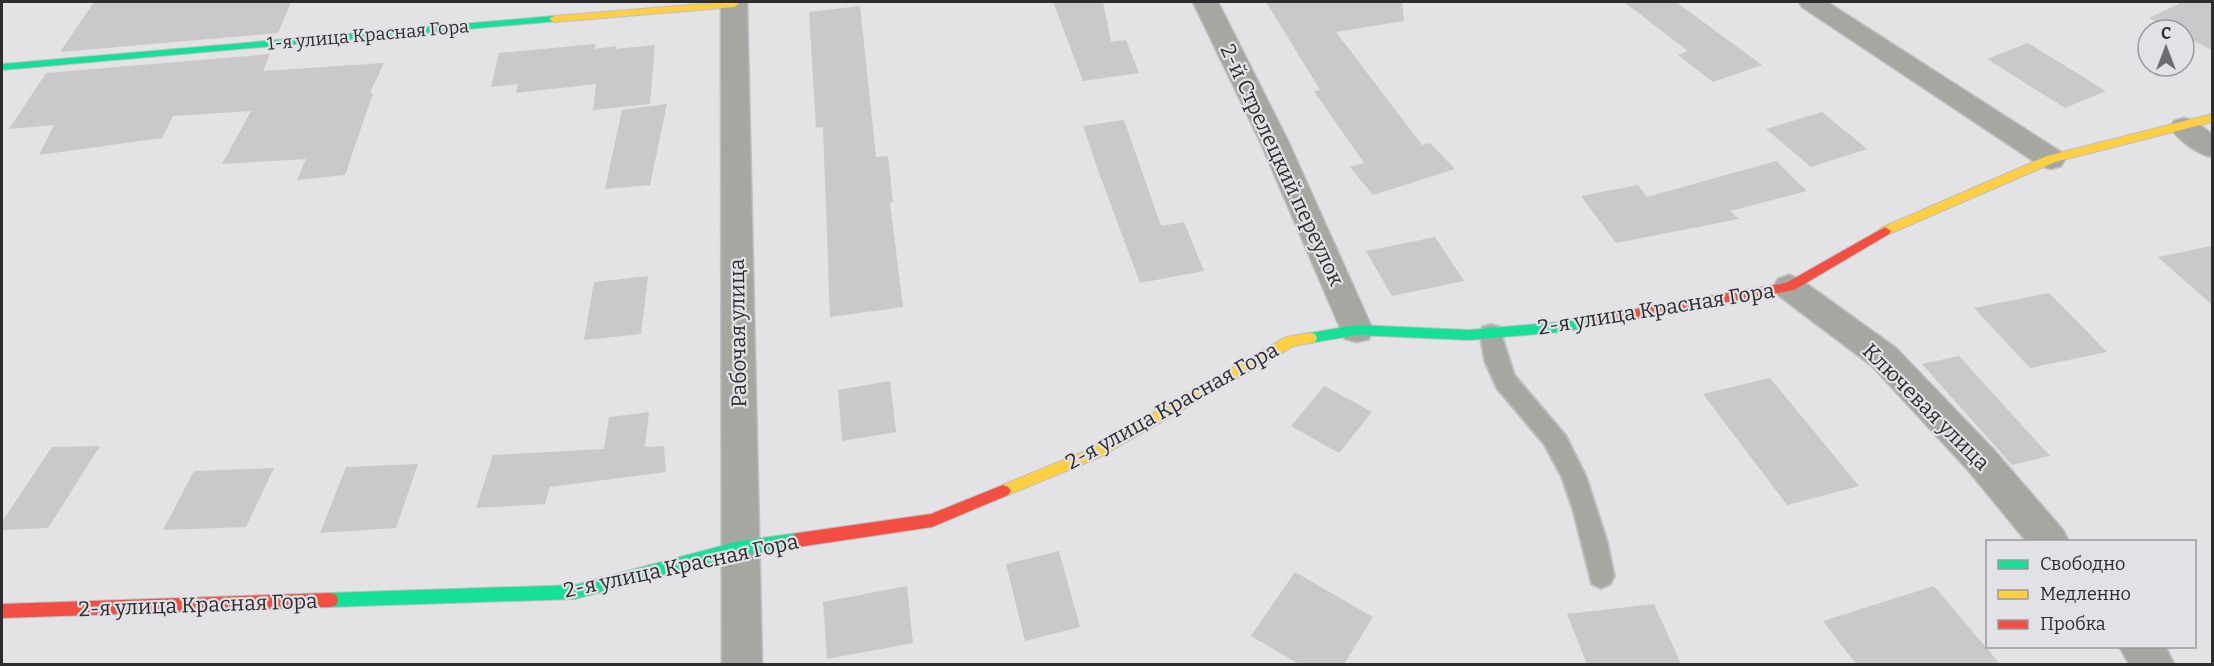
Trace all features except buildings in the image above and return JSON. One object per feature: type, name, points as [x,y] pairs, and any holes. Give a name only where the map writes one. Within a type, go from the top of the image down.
[{"type":"street","name":"2-й Стрелецкий переулок","points":[[1205,2],[1274,141],[1357,330]]},
{"type":"street","points":[[1810,2],[2050,159]]},
{"type":"street","name":"1-я улица Красная Гора","points":[[2,66],[734,3]]},
{"type":"street","name":"Рабочая улица","points":[[734,3],[742,664]]},
{"type":"street","name":"2-я улица Красная Гора","points":[[2,611],[575,592],[740,548],[932,520],[1095,453],[1291,341],[1357,330],[1469,335],[1560,327],[1790,287],[1878,234],[2050,159],[2184,127],[2212,118]]},
{"type":"street","points":[[2184,127],[2212,148]]},
{"type":"street","name":"Ключевая улица","points":[[1790,287],[1884,357],[1980,459],[2048,540]]},
{"type":"street","points":[[2141,648],[2154,664]]},
{"type":"lane","points":[[1491,333],[1493,357],[1498,372],[1557,442],[1577,481],[1588,513],[1602,576]]},
{"type":"traffic: fast","points":[[2,67],[554,19]]},
{"type":"traffic: fast","points":[[1310,338],[1357,330],[1469,335],[1560,327],[1595,321]]},
{"type":"traffic: fast","points":[[330,600],[575,592],[740,548],[798,540]]},
{"type":"traffic: slow","points":[[554,19],[734,4]]},
{"type":"traffic: slow","points":[[1885,231],[2051,159],[2212,118]]},
{"type":"traffic: slow","points":[[1003,491],[1095,453],[1291,341],[1310,338]]},
{"type":"traffic: jam","points":[[1595,321],[1789,287],[1885,231]]},
{"type":"traffic: jam","points":[[798,540],[932,520],[1003,491]]},
{"type":"traffic: jam","points":[[2,611],[330,600]]}]
